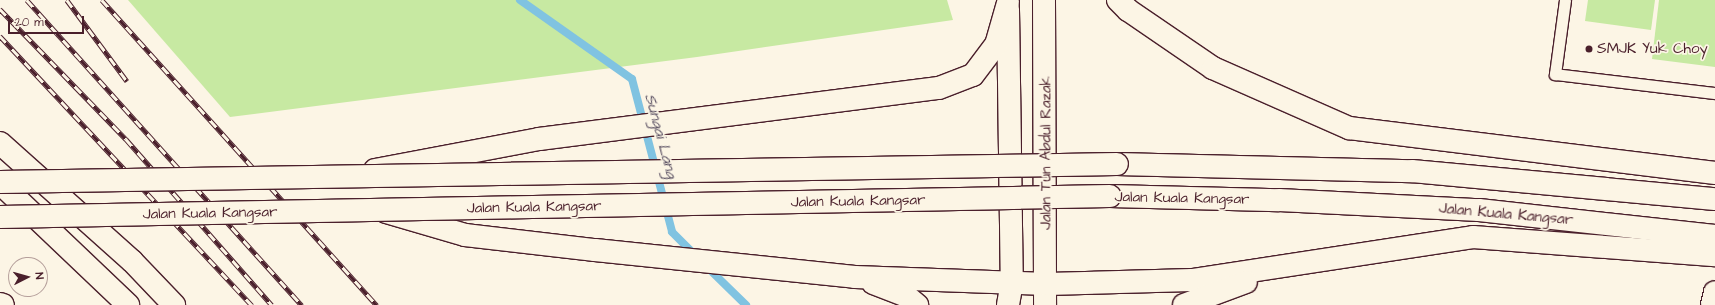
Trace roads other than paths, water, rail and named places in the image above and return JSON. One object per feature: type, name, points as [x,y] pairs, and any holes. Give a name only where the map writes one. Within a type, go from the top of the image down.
[{"type":"main road","name":"Jalan Tun Abdul Razak","points":[[1044,0],[1046,295]]},
{"type":"main road","points":[[1118,0],[1128,10],[1213,68],[1348,128],[1715,173]]},
{"type":"main road","points":[[338,177],[539,139],[938,88],[973,75],[996,45],[1008,2]]},
{"type":"main road","points":[[1008,2],[1012,282],[1008,305]]},
{"type":"main road","points":[[0,143],[132,261],[174,305]]},
{"type":"main road","points":[[0,183],[1117,164],[1412,171],[1710,199]]},
{"type":"main road","points":[[0,183],[128,305]]},
{"type":"main road","name":"Jalan Kuala Kangsar","points":[[0,217],[1110,196],[1279,200],[1479,210],[1715,236]]},
{"type":"main road","points":[[379,210],[465,235],[854,277],[1012,282],[1046,295],[1192,280],[1289,267],[1473,237],[1715,255]]},
{"type":"main road","points":[[1184,305],[1289,267]]},
{"type":"main road","points":[[854,277],[905,295],[917,305]]},
{"type":"main road","points":[[1712,305],[1715,292]]},
{"type":"lane","points":[[1565,0],[1555,74],[1715,93]]},
{"type":"waterway","name":"Sungai Lang","points":[[520,0],[632,79],[672,232],[695,255]]},
{"type":"waterway","name":"Sungai Lang","points":[[706,266],[746,305]]},
{"type":"railway","points":[[27,0],[302,305]]},
{"type":"railway","points":[[67,0],[127,81]]},
{"type":"railway","points":[[102,0],[377,305]]},
{"type":"railway","points":[[0,9],[126,139],[272,305]]},
{"type":"railway","points":[[0,36],[252,305]]},
{"type":"place","name":"SMJK Yuk Choy","points":[[1589,49]]}]
